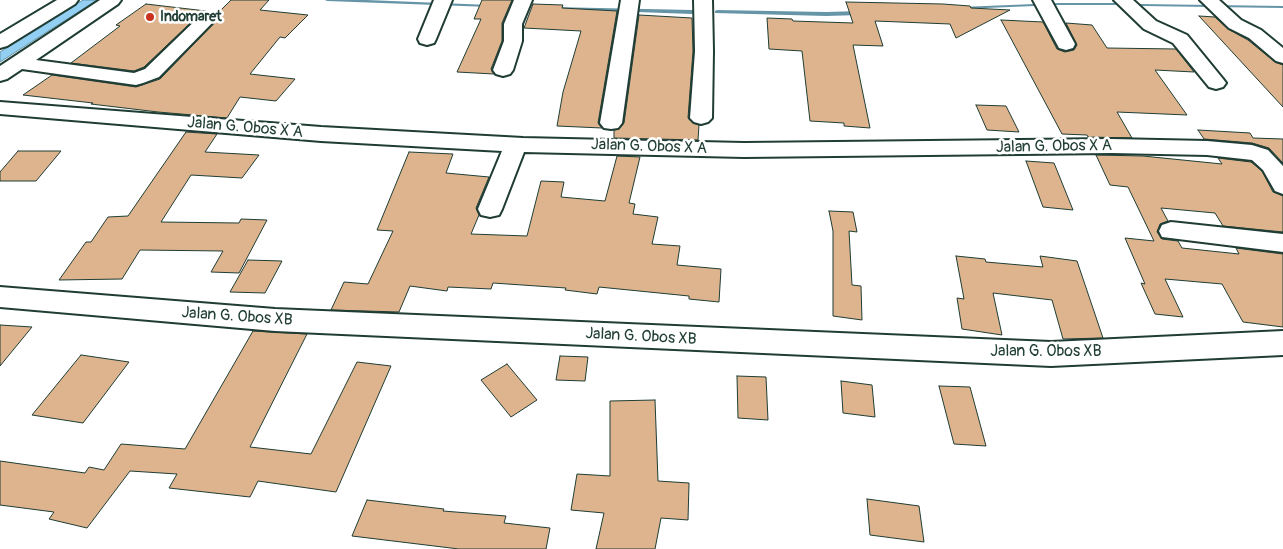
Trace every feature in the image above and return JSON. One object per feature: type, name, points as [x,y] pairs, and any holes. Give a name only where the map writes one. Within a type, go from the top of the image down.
[{"type":"street","points":[[0,42],[69,0]]},
{"type":"street","points":[[0,75],[112,0]]},
{"type":"street","points":[[427,40],[443,0]]},
{"type":"street","points":[[503,70],[514,41],[513,24],[523,0]]},
{"type":"street","points":[[611,123],[630,0]]},
{"type":"street","points":[[700,118],[704,51],[703,0]]},
{"type":"street","points":[[1042,0],[1066,44]]},
{"type":"street","points":[[1123,0],[1150,25],[1180,38],[1216,82]]},
{"type":"street","points":[[1209,0],[1235,24],[1252,32],[1283,58]]},
{"type":"street","points":[[18,64],[136,79],[152,73],[208,18]]},
{"type":"street","name":"Jalan G. Obos X A","points":[[0,108],[321,134],[516,144],[744,150],[1112,146],[1207,148],[1252,152],[1265,159],[1280,177]]},
{"type":"street","points":[[490,209],[516,144]]},
{"type":"street","points":[[1171,231],[1283,243]]},
{"type":"street","name":"Jalan G. Obos XB","points":[[0,297],[275,320],[1051,354],[1283,343]]},
{"type":"water","points":[[83,0],[97,0],[0,62],[0,52]]},
{"type":"building","points":[[231,0],[269,0],[260,10],[308,15],[285,38],[280,37],[250,74],[295,79],[276,101],[240,97],[227,118],[158,112],[23,95],[52,75],[136,87],[160,79],[218,19],[215,12],[218,13]]},
{"type":"building","points":[[482,0],[512,0],[502,23],[502,41],[491,69],[494,74],[457,72],[481,19],[474,19]]},
{"type":"building","points":[[846,2],[943,4],[1010,10],[956,38],[950,24],[875,21],[883,46],[853,45],[870,128],[844,126],[844,123],[810,121],[802,51],[769,49],[767,18],[853,23]]},
{"type":"building","points":[[146,4],[206,11],[201,13],[144,67],[134,71],[71,63],[120,26],[116,25]]},
{"type":"building","points":[[533,4],[563,5],[562,8],[617,11],[598,123],[602,128],[557,126],[563,92],[581,31],[524,28]]},
{"type":"building","points":[[639,15],[692,18],[693,51],[688,118],[693,123],[699,125],[698,140],[614,138],[614,130],[619,129],[624,123]]},
{"type":"building","points":[[1199,16],[1215,17],[1228,29],[1248,40],[1275,62],[1283,65],[1283,107]]},
{"type":"building","points":[[1001,20],[1043,22],[1057,49],[1065,52],[1074,50],[1077,45],[1066,23],[1092,25],[1107,48],[1176,49],[1194,72],[1155,70],[1187,115],[1117,112],[1132,138],[1088,137],[1087,135],[1062,134]]},
{"type":"building","points":[[976,105],[1006,106],[1019,132],[987,130]]},
{"type":"building","points":[[1198,130],[1250,133],[1253,138],[1283,139],[1283,163],[1269,148],[1252,143],[1204,139]]},
{"type":"building","points":[[186,132],[217,134],[205,152],[259,155],[242,178],[191,175],[161,222],[239,223],[241,219],[267,220],[239,273],[211,272],[223,251],[140,250],[122,279],[59,280],[86,242],[91,242],[108,217],[128,216]]},
{"type":"building","points":[[18,151],[61,151],[36,181],[0,181],[0,172]]},
{"type":"building","points":[[409,152],[453,154],[446,173],[489,177],[476,208],[479,215],[471,234],[527,236],[541,181],[564,182],[561,197],[605,201],[617,156],[640,157],[629,203],[635,204],[633,214],[658,217],[652,244],[680,246],[677,265],[721,269],[719,302],[689,299],[689,296],[599,287],[597,294],[565,290],[566,288],[493,283],[491,289],[448,287],[447,291],[410,286],[399,312],[331,310],[344,282],[368,284],[393,231],[377,230]]},
{"type":"building","points":[[1096,155],[1143,156],[1222,164],[1218,158],[1251,162],[1262,171],[1273,192],[1283,196],[1283,232],[1223,226],[1215,213],[1161,208],[1168,221],[1160,224],[1157,232],[1162,239],[1178,241],[1182,248],[1239,254],[1236,248],[1283,254],[1283,327],[1243,322],[1222,284],[1165,279],[1183,317],[1155,314],[1141,283],[1145,284],[1125,238],[1154,241],[1128,187],[1110,185]]},
{"type":"building","points":[[1026,161],[1054,163],[1073,210],[1043,207]]},
{"type":"building","points":[[829,211],[853,212],[857,232],[849,231],[852,285],[861,286],[862,320],[833,316],[833,231]]},
{"type":"building","points":[[956,256],[985,259],[986,262],[1043,267],[1040,256],[1077,261],[1103,338],[1063,339],[1052,300],[993,293],[1002,335],[962,329],[957,298],[964,299]]},
{"type":"building","points":[[248,260],[282,261],[265,293],[230,292]]},
{"type":"building","points":[[0,325],[32,327],[0,366]]},
{"type":"building","points":[[253,331],[307,334],[250,447],[311,454],[357,362],[391,366],[336,492],[258,481],[250,497],[169,488],[177,474],[130,471],[87,528],[49,519],[54,512],[0,505],[0,461],[85,473],[89,467],[104,470],[121,444],[185,449]]},
{"type":"building","points":[[81,355],[129,362],[83,423],[32,415]]},
{"type":"building","points":[[560,356],[588,357],[585,381],[556,380]]},
{"type":"building","points":[[507,364],[537,400],[511,417],[481,380]]},
{"type":"building","points":[[737,376],[766,377],[768,420],[738,418]]},
{"type":"building","points":[[841,381],[872,385],[875,417],[843,413]]},
{"type":"building","points":[[939,386],[970,387],[986,446],[954,444]]},
{"type":"building","points":[[655,400],[658,481],[689,483],[688,520],[661,518],[655,549],[596,549],[604,513],[571,510],[577,474],[610,476],[610,401]]},
{"type":"building","points":[[867,499],[919,506],[924,542],[870,535]]},
{"type":"building","points":[[367,500],[444,509],[443,511],[506,516],[504,523],[550,528],[546,549],[459,549],[352,536]]},
{"type":"waterway","points":[[327,0],[490,6]]},
{"type":"waterway","points":[[961,8],[1115,4]]},
{"type":"waterway","points":[[1142,5],[1283,7]]},
{"type":"waterway","points":[[554,8],[692,12]]},
{"type":"waterway","points":[[717,12],[860,13]]},
{"type":"place","name":"Indomaret","points":[[150,17]]}]
